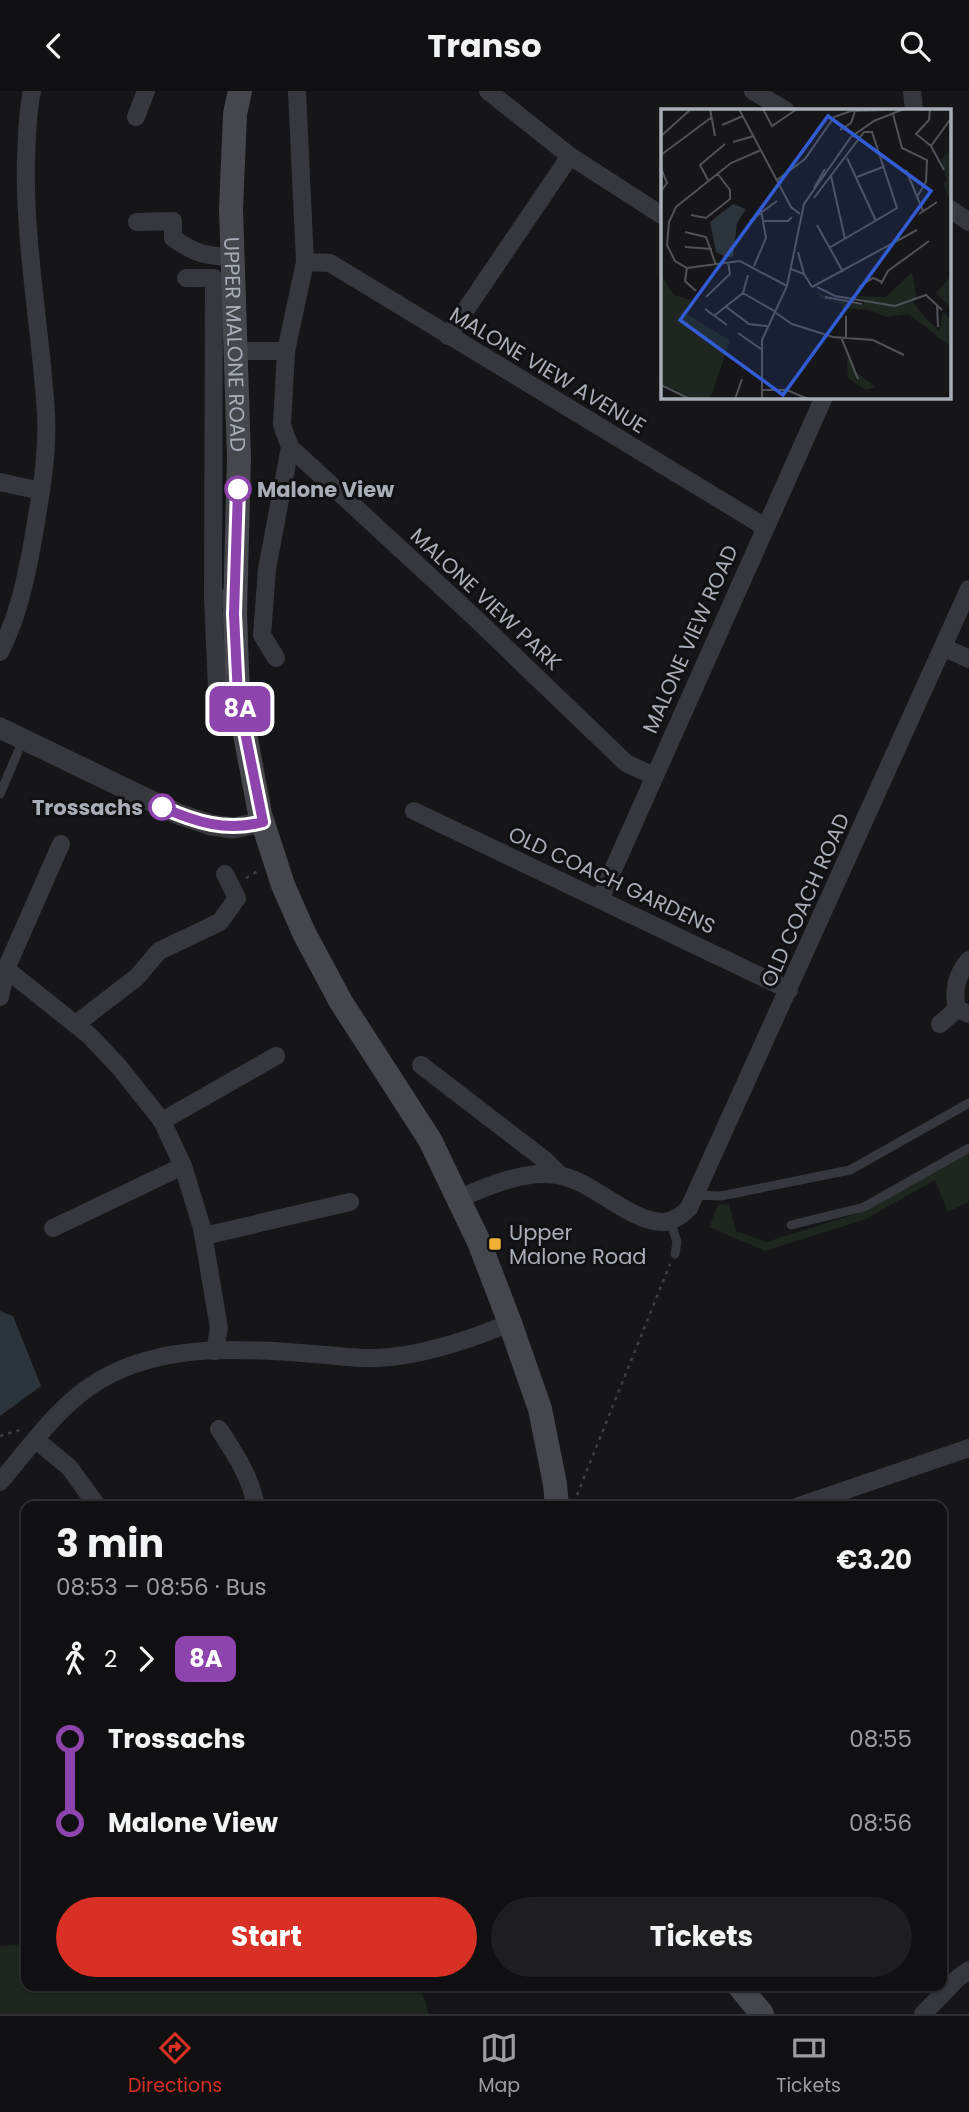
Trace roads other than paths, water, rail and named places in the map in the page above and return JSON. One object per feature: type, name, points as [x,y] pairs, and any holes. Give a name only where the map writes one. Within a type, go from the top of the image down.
[{"type":"main road","name":"UPPER MALONE ROAD","points":[[240,91],[235,114],[232,209],[239,457],[224,598],[238,697],[263,822],[304,933],[341,1002],[430,1140],[479,1242],[540,1409],[555,1484],[563,1501]]},
{"type":"main road","points":[[744,1991],[762,2014]]},
{"type":"street","points":[[0,652],[13,626],[21,599],[45,460],[46,414],[28,233],[26,173],[28,106],[32,91]]},
{"type":"street","points":[[136,117],[146,91]]},
{"type":"street","points":[[276,658],[262,635],[267,569],[290,447],[282,425],[286,351],[305,262],[297,91]]},
{"type":"street","points":[[488,91],[569,156],[661,215]]},
{"type":"street","points":[[753,91],[783,109]]},
{"type":"street","points":[[912,91],[914,109]]},
{"type":"street","points":[[448,336],[569,156]]},
{"type":"street","points":[[951,210],[969,222]]},
{"type":"street","points":[[137,222],[173,221],[173,238],[191,251],[211,257],[233,257]]},
{"type":"street","name":"MALONE VIEW AVENUE","points":[[305,262],[330,263],[765,527]]},
{"type":"street","name":"UPPER MALONE ROAD","points":[[186,278],[214,278],[224,598],[217,688]]},
{"type":"street","points":[[236,351],[286,351]]},
{"type":"street","name":"MALONE VIEW ROAD","points":[[600,899],[823,399]]},
{"type":"street","name":"MALONE VIEW PARK","points":[[290,447],[474,617],[626,763],[654,776]]},
{"type":"street","points":[[0,482],[41,491]]},
{"type":"street","name":"OLD COACH ROAD","points":[[670,1220],[680,1218],[689,1209],[969,589]]},
{"type":"street","points":[[943,647],[969,659]]},
{"type":"street","points":[[0,728],[140,797],[196,821],[233,828],[263,822]]},
{"type":"street","name":"OLD COACH GARDENS","points":[[414,811],[789,990]]},
{"type":"street","points":[[0,997],[6,969],[61,844]]},
{"type":"street","points":[[76,1024],[136,977],[159,951],[220,922],[237,898],[228,881]]},
{"type":"street","points":[[940,1024],[963,1011],[954,993],[958,978],[969,960]]},
{"type":"street","points":[[6,969],[90,1035],[162,1121],[183,1165],[204,1236],[219,1328],[215,1351]]},
{"type":"street","points":[[162,1121],[276,1056]]},
{"type":"street","points":[[421,1065],[546,1161],[560,1175]]},
{"type":"street","points":[[54,1228],[183,1165]]},
{"type":"street","points":[[458,1199],[489,1184],[547,1174],[560,1175],[594,1190],[636,1214],[661,1222],[670,1220]]},
{"type":"street","points":[[204,1236],[350,1202]]},
{"type":"street","points":[[0,1482],[77,1396],[101,1380],[150,1358],[215,1351],[377,1358],[465,1341],[510,1323]]},
{"type":"street","points":[[219,1429],[241,1464],[255,1501]]},
{"type":"street","points":[[36,1440],[69,1467],[94,1501]]},
{"type":"street","points":[[814,1501],[969,1448]]},
{"type":"street","points":[[947,1989],[969,1970]]},
{"type":"street","points":[[923,2014],[945,1991]]},
{"type":"lane","points":[[0,794],[23,740]]},
{"type":"lane","points":[[694,1195],[721,1196],[850,1170],[969,1103]]},
{"type":"lane","points":[[791,1225],[864,1207],[969,1148]]},
{"type":"lane","points":[[670,1220],[677,1242],[674,1254]]},
{"type":"place","name":"Malone View","points":[[238,489]]},
{"type":"place","name":"Trossachs","points":[[162,807]]},
{"type":"place","name":"Upper Malone Road","points":[[495,1244]]}]
